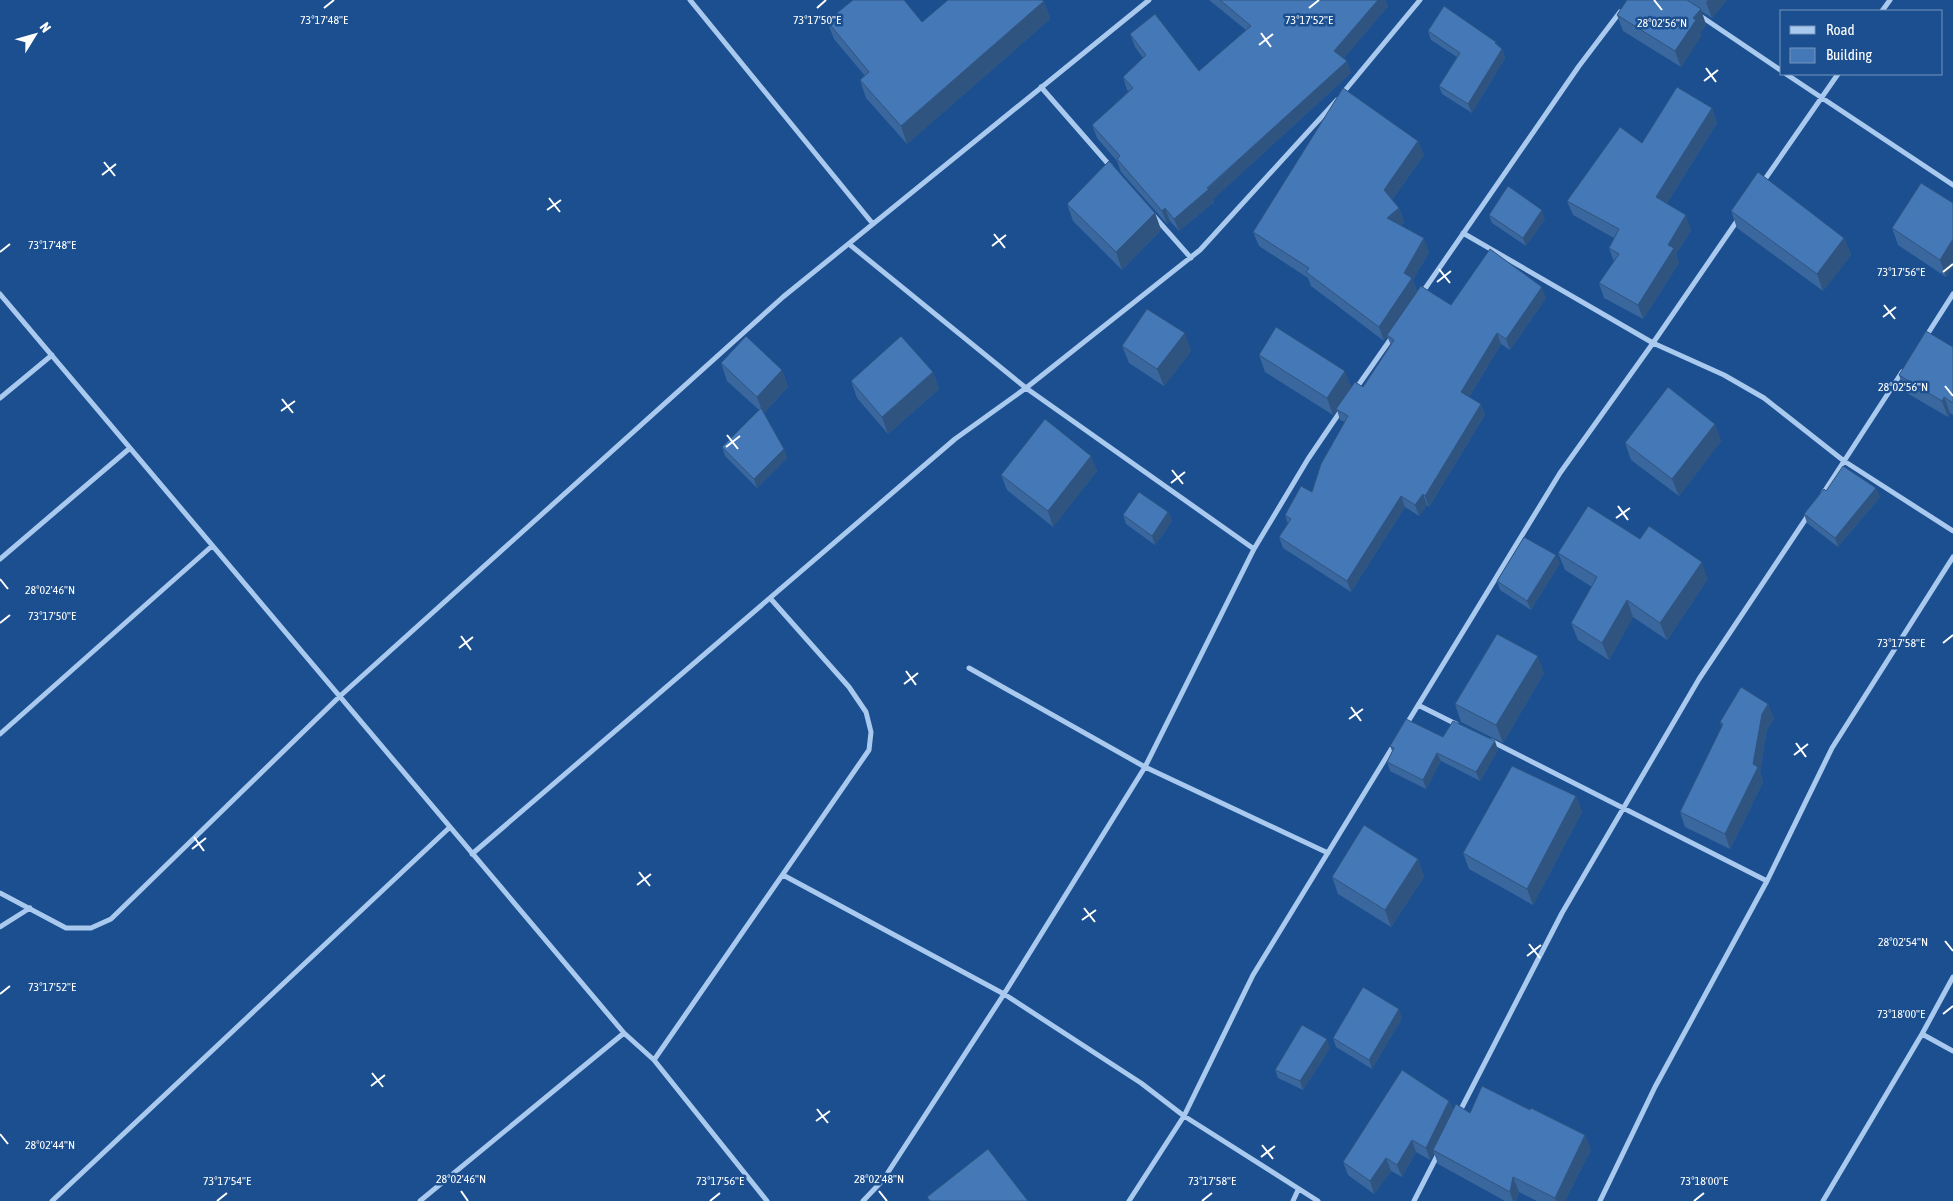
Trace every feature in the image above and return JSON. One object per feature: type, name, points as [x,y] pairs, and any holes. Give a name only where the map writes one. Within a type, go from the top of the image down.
[{"type":"street","points":[[690,0],[873,224]]},
{"type":"street","points":[[0,893],[66,928],[91,928],[111,919],[339,697],[783,298],[1149,0]]},
{"type":"street","points":[[472,854],[955,439],[1026,388],[1200,250],[1341,96],[1420,0]]},
{"type":"street","points":[[1419,298],[1579,66],[1624,7]]},
{"type":"street","points":[[1693,11],[1780,70]]},
{"type":"street","points":[[1787,75],[1953,185]]},
{"type":"street","points":[[1760,188],[1837,75]]},
{"type":"street","points":[[1041,87],[1112,168]]},
{"type":"street","points":[[1403,730],[1560,473],[1653,343],[1743,212]]},
{"type":"street","points":[[1152,213],[1191,258]]},
{"type":"street","points":[[1463,233],[1653,343],[1724,375],[1764,398],[1844,461],[1953,531]]},
{"type":"street","points":[[850,244],[1026,388],[1254,549]]},
{"type":"street","points":[[0,294],[624,1033],[654,1060],[767,1201]]},
{"type":"street","points":[[1920,344],[1953,294]]},
{"type":"street","points":[[1352,394],[1396,330]]},
{"type":"street","points":[[0,398],[52,355]]},
{"type":"street","points":[[1818,501],[1904,369]]},
{"type":"street","points":[[863,1201],[883,1180],[1004,994],[1145,767],[1254,549],[1308,459],[1346,402]]},
{"type":"street","points":[[0,559],[130,448]]},
{"type":"street","points":[[1454,1122],[1562,913],[1699,679],[1813,509]]},
{"type":"street","points":[[0,734],[212,546]]},
{"type":"street","points":[[1600,1201],[1654,1087],[1767,881],[1832,748],[1953,557]]},
{"type":"street","points":[[654,1060],[869,750],[871,732],[866,712],[849,687],[770,598]]},
{"type":"street","points":[[969,668],[1145,767],[1328,853]]},
{"type":"street","points":[[1418,705],[1461,727]]},
{"type":"street","points":[[1129,1201],[1184,1116],[1253,976],[1398,738]]},
{"type":"street","points":[[1487,740],[1767,881]]},
{"type":"street","points":[[52,1201],[450,828]]},
{"type":"street","points":[[783,875],[1004,994],[1141,1083],[1184,1116],[1318,1201]]},
{"type":"street","points":[[0,927],[30,908]]},
{"type":"street","points":[[1823,1201],[1922,1034],[1953,977]]},
{"type":"street","points":[[420,1201],[624,1033]]},
{"type":"street","points":[[1922,1034],[1953,1052]]},
{"type":"street","points":[[1414,1201],[1441,1149]]},
{"type":"street","points":[[1292,1201],[1298,1190]]},
{"type":"building","points":[[853,0],[904,0],[922,22],[948,0],[1044,1],[901,126],[860,80],[869,72],[827,21]]},
{"type":"building","points":[[1220,0],[1378,0],[1334,51],[1347,61],[1174,219],[1165,208],[1162,211],[1117,159],[1120,156],[1092,125],[1133,88],[1123,77],[1146,55],[1130,34],[1155,14],[1199,71],[1251,26]]},
{"type":"building","points":[[1627,0],[1687,0],[1701,9],[1693,18],[1696,20],[1675,51],[1617,15]]},
{"type":"building","points":[[1444,6],[1496,42],[1502,49],[1468,104],[1439,86],[1460,53],[1428,31]]},
{"type":"building","points":[[1677,87],[1712,108],[1656,197],[1686,215],[1668,245],[1674,248],[1638,305],[1599,283],[1619,254],[1609,248],[1619,229],[1567,201],[1620,127],[1642,143]]},
{"type":"building","points":[[1343,88],[1418,141],[1384,190],[1399,208],[1387,218],[1424,238],[1404,273],[1412,278],[1379,327],[1306,272],[1309,268],[1253,232]]},
{"type":"building","points":[[1109,161],[1155,213],[1116,252],[1067,204]]},
{"type":"building","points":[[1758,172],[1844,238],[1817,274],[1731,211]]},
{"type":"building","points":[[1921,183],[1953,203],[1953,239],[1940,260],[1892,228]]},
{"type":"building","points":[[1508,186],[1542,210],[1523,238],[1489,215]]},
{"type":"building","points":[[1490,249],[1542,287],[1506,339],[1497,333],[1461,392],[1481,404],[1425,496],[1423,494],[1415,505],[1401,496],[1347,581],[1279,537],[1291,519],[1285,515],[1301,486],[1312,492],[1321,464],[1348,416],[1336,409],[1355,382],[1363,387],[1394,340],[1387,335],[1421,286],[1451,305]]},
{"type":"building","points":[[1147,309],[1185,333],[1157,369],[1122,346]]},
{"type":"building","points":[[1276,327],[1345,371],[1327,398],[1259,355]]},
{"type":"building","points":[[1926,331],[1953,347],[1953,403],[1944,397],[1942,401],[1899,375]]},
{"type":"building","points":[[746,336],[782,370],[757,397],[721,363]]},
{"type":"building","points":[[901,336],[933,372],[882,417],[851,381]]},
{"type":"building","points":[[1668,387],[1715,424],[1672,479],[1625,443]]},
{"type":"building","points":[[761,408],[784,449],[754,479],[722,447]]},
{"type":"building","points":[[1045,419],[1091,456],[1048,511],[1001,475]]},
{"type":"building","points":[[1843,466],[1876,488],[1835,538],[1804,514],[1824,489],[1826,491]]},
{"type":"building","points":[[1139,492],[1168,512],[1152,536],[1123,515]]},
{"type":"building","points":[[1588,506],[1640,539],[1649,526],[1702,562],[1660,623],[1627,600],[1602,643],[1571,623],[1597,577],[1558,553]]},
{"type":"building","points":[[1524,537],[1556,555],[1527,601],[1497,581]]},
{"type":"building","points":[[1497,634],[1538,656],[1496,725],[1455,704]]},
{"type":"building","points":[[1741,687],[1768,704],[1762,714],[1753,764],[1758,767],[1725,834],[1680,812],[1723,724],[1720,722]]},
{"type":"building","points":[[1406,719],[1443,737],[1453,721],[1495,741],[1476,772],[1437,753],[1423,780],[1387,762],[1394,748],[1390,746]]},
{"type":"building","points":[[1512,766],[1576,796],[1527,889],[1463,853]]},
{"type":"building","points":[[1364,825],[1418,859],[1385,910],[1332,877]]},
{"type":"building","points":[[1363,987],[1399,1009],[1369,1060],[1333,1038]]},
{"type":"building","points":[[1302,1025],[1327,1039],[1300,1081],[1275,1070]]},
{"type":"building","points":[[1402,1070],[1449,1101],[1426,1148],[1412,1140],[1397,1165],[1386,1158],[1370,1181],[1343,1162]]},
{"type":"building","points":[[1482,1086],[1585,1135],[1555,1198],[1513,1177],[1510,1192],[1433,1150],[1456,1104],[1470,1113]]},
{"type":"building","points":[[988,1149],[1028,1201],[930,1201],[927,1197]]}]
